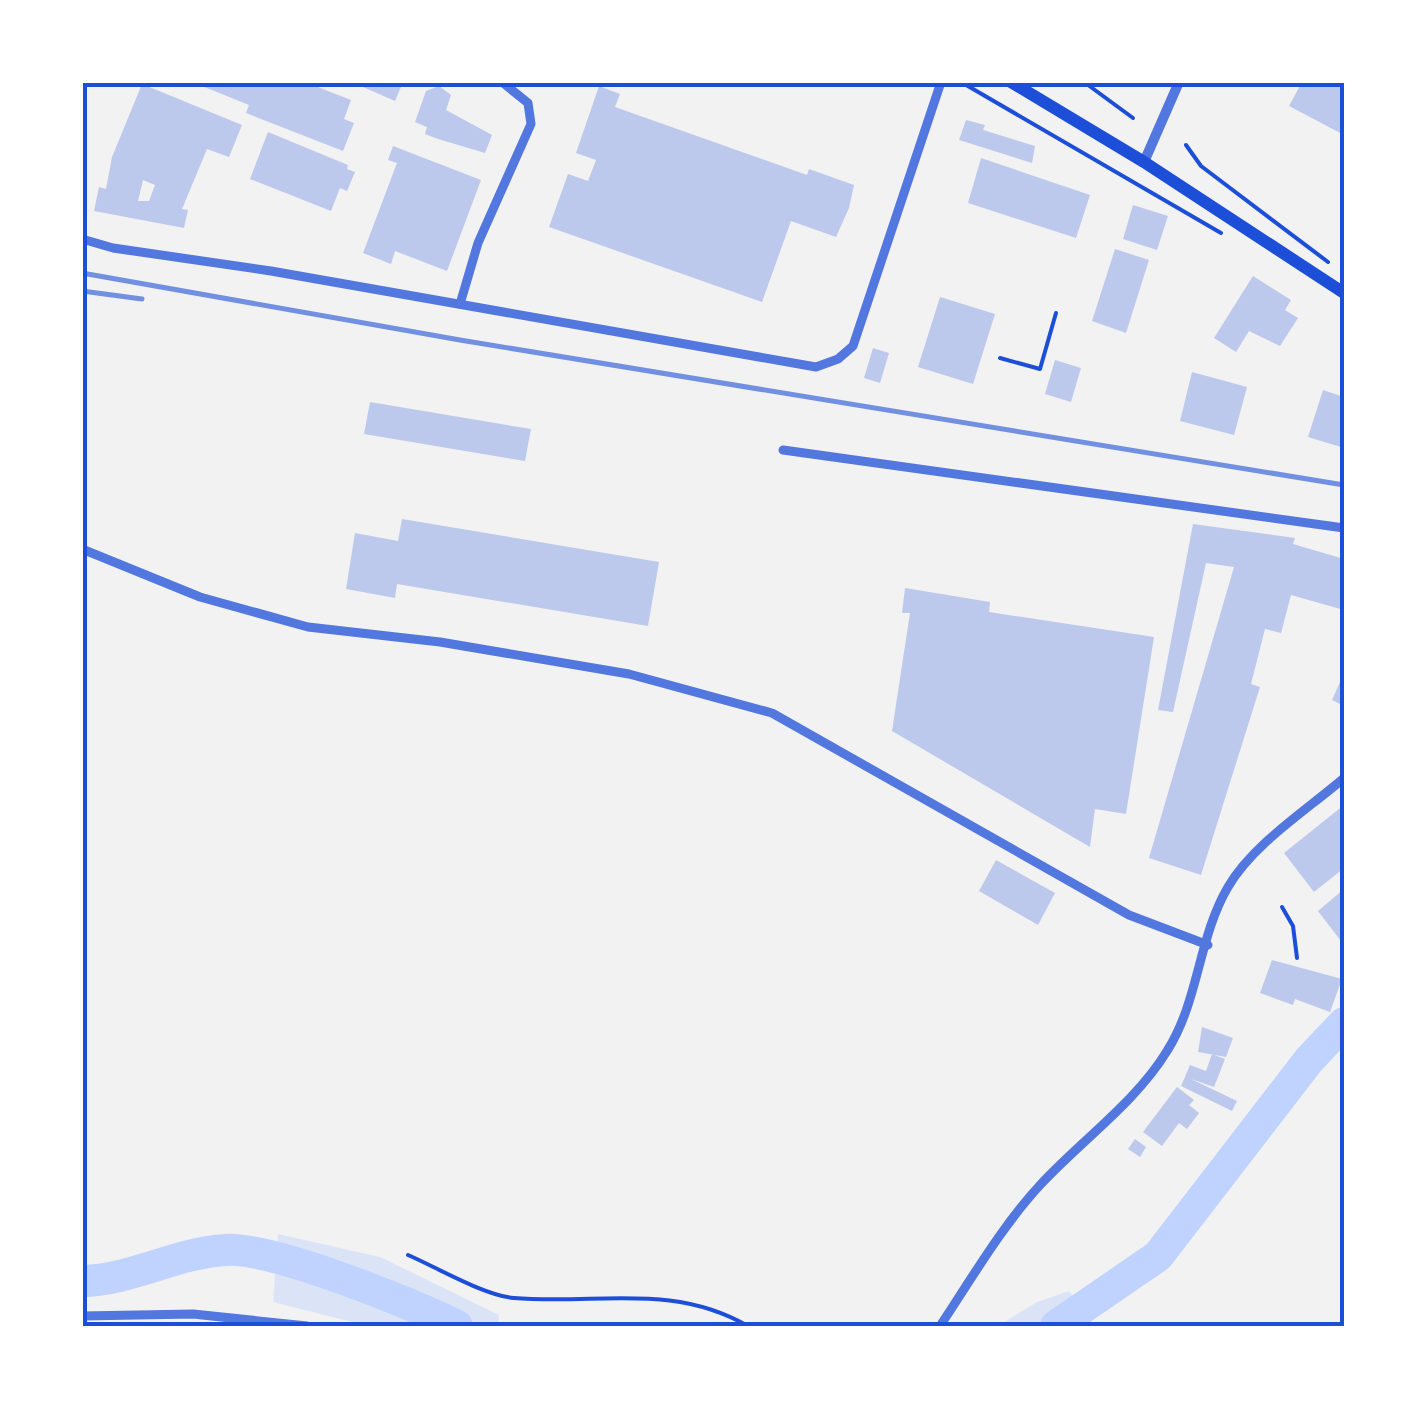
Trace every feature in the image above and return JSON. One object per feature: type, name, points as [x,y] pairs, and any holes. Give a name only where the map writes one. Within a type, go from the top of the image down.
[{"type":"main road","points":[[1011,82],[1144,162],[1344,292]]},
{"type":"street","points":[[460,304],[478,243],[531,124],[528,103],[502,82]]},
{"type":"street","points":[[82,239],[113,248],[816,367],[838,359],[852,346],[940,82]]},
{"type":"street","points":[[1144,162],[1179,82]]},
{"type":"street","points":[[783,450],[1344,528]]},
{"type":"street","points":[[82,549],[200,597],[308,627],[440,642],[629,674],[772,713],[1129,915],[1208,945]]},
{"type":"street","points":[[940,1326],[1037,1189],[1136,1090],[1167,1052],[1188,1007],[1229,884],[1262,848],[1344,778]]},
{"type":"street","points":[[82,1316],[193,1314],[307,1326]]},
{"type":"path","points":[[961,82],[1229,237]]},
{"type":"path","points":[[1084,82],[1133,118]]},
{"type":"path","points":[[1186,144],[1201,166],[1331,264]]},
{"type":"path","points":[[1000,358],[1040,370],[1056,313]]},
{"type":"path","points":[[1282,907],[1293,926],[1297,958]]},
{"type":"path","points":[[408,1254],[510,1298],[677,1298],[724,1312],[748,1326]]},
{"type":"shaded area","points":[[278,1234],[380,1257],[499,1315],[498,1326],[368,1326],[273,1302]]},
{"type":"shaded area","points":[[1069,1291],[1086,1310],[1079,1326],[998,1326],[1037,1302]]},
{"type":"building","points":[[192,82],[305,82],[351,100],[344,119],[354,123],[343,151],[246,113],[249,105]]},
{"type":"building","points":[[365,82],[403,82],[395,101],[363,87]]},
{"type":"building","points":[[1302,82],[1344,82],[1344,135],[1289,106]]},
{"type":"building","points":[[142,84],[242,125],[229,157],[207,149],[182,209],[188,210],[184,228],[94,211],[99,187],[106,189],[112,157]],"holes":[[[143,180],[155,185],[149,201],[138,201]]]},
{"type":"building","points":[[439,86],[451,95],[446,110],[492,135],[485,153],[425,134],[427,127],[415,122],[426,91]]},
{"type":"building","points":[[599,86],[620,94],[615,107],[807,175],[809,169],[854,185],[836,237],[791,221],[762,302],[549,227],[568,174],[588,181],[596,160],[576,153]]},
{"type":"building","points":[[966,120],[985,125],[983,130],[1035,146],[1032,163],[959,140]]},
{"type":"building","points":[[268,132],[348,165],[347,169],[355,172],[347,191],[340,188],[331,211],[250,179]]},
{"type":"building","points":[[393,146],[481,180],[447,271],[395,251],[391,264],[363,253],[397,163],[388,160]]},
{"type":"building","points":[[981,158],[1090,195],[1076,238],[968,203]]},
{"type":"building","points":[[1133,205],[1168,216],[1157,250],[1123,239]]},
{"type":"building","points":[[1115,249],[1149,260],[1126,333],[1092,321]]},
{"type":"building","points":[[1253,276],[1291,300],[1285,310],[1298,318],[1280,346],[1249,331],[1236,352],[1214,338]]},
{"type":"building","points":[[940,297],[995,314],[973,384],[918,367]]},
{"type":"building","points":[[873,348],[889,353],[880,383],[864,378]]},
{"type":"building","points":[[1055,360],[1081,368],[1071,402],[1045,394]]},
{"type":"building","points":[[1192,372],[1247,387],[1234,435],[1180,421]]},
{"type":"building","points":[[1323,390],[1344,397],[1344,448],[1308,437]]},
{"type":"building","points":[[370,402],[531,429],[525,461],[364,434]]},
{"type":"building","points":[[402,519],[659,562],[648,626],[397,584],[395,598],[346,589],[355,533],[398,541]]},
{"type":"building","points":[[1193,524],[1295,538],[1293,544],[1344,559],[1344,610],[1291,595],[1281,633],[1265,629],[1251,684],[1260,687],[1201,875],[1149,858],[1234,567],[1206,563],[1173,712],[1158,710]]},
{"type":"building","points":[[905,588],[990,602],[989,612],[1154,637],[1126,814],[1095,809],[1090,847],[892,731],[910,613],[902,613]]},
{"type":"building","points":[[1344,673],[1344,706],[1332,700]]},
{"type":"building","points":[[1344,805],[1344,868],[1314,892],[1284,853]]},
{"type":"building","points":[[996,860],[1055,893],[1038,925],[979,891]]},
{"type":"building","points":[[1344,889],[1344,945],[1318,911]]},
{"type":"building","points":[[1272,960],[1342,979],[1330,1012],[1295,999],[1293,1005],[1260,993]]},
{"type":"building","points":[[1202,1027],[1233,1038],[1226,1057],[1198,1052]]},
{"type":"building","points":[[1212,1054],[1225,1059],[1214,1087],[1191,1079],[1237,1101],[1232,1111],[1181,1086],[1190,1065],[1206,1071]]},
{"type":"building","points":[[1177,1087],[1194,1100],[1189,1105],[1199,1113],[1187,1129],[1179,1123],[1162,1146],[1143,1132]]},
{"type":"building","points":[[1135,1139],[1146,1147],[1140,1157],[1128,1149]]},
{"type":"waterway","points":[[1056,1326],[1158,1256],[1309,1060],[1344,1023]]},
{"type":"waterway","points":[[82,1281],[119,1276],[207,1252],[246,1251],[341,1278],[457,1326]]},
{"type":"railway","points":[[82,273],[460,340],[1344,485]]},
{"type":"railway","points":[[82,291],[142,299]]}]
